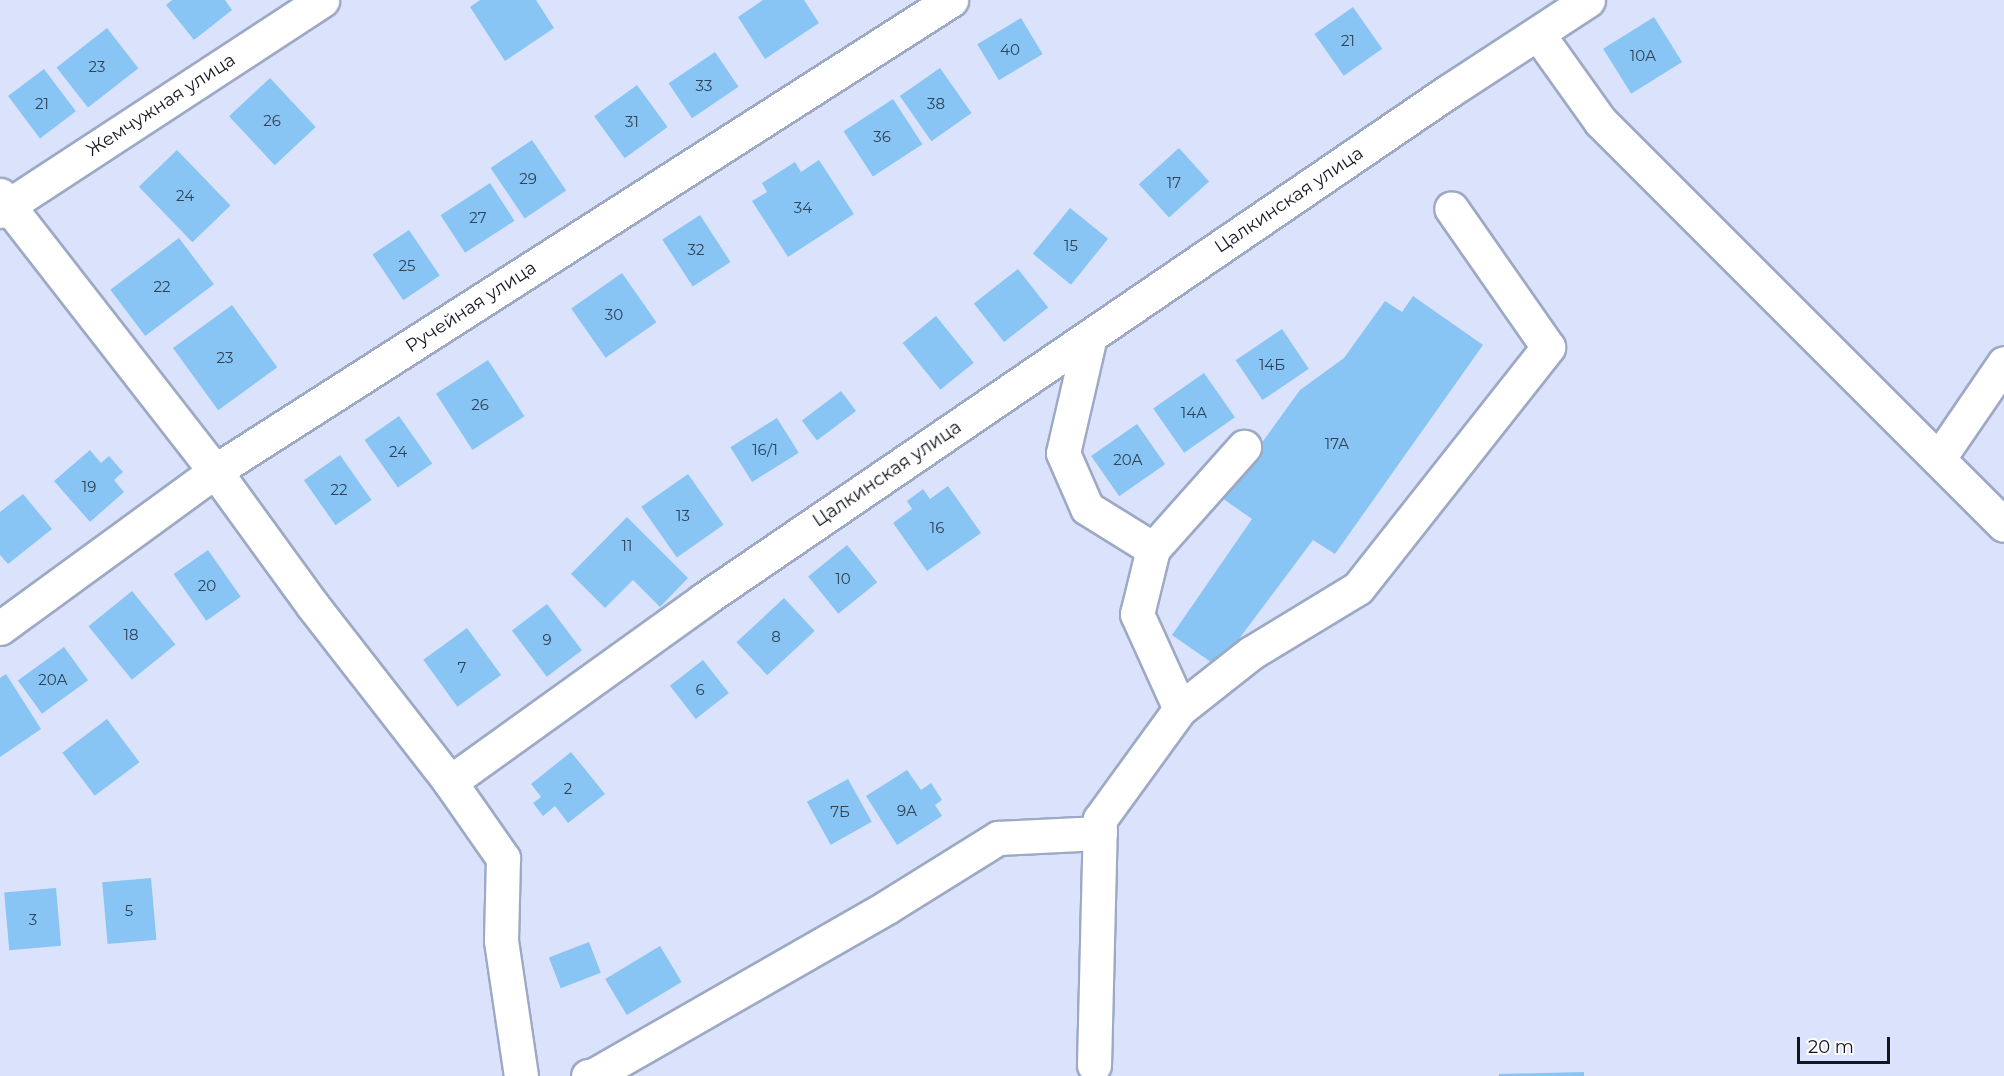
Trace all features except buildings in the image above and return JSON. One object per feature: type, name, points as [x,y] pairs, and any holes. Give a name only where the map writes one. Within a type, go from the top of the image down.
[{"type":"street","name":"Жемчужная улица","points":[[3,204],[322,0]]},
{"type":"street","name":"Ручейная улица","points":[[0,627],[215,471],[951,0]]},
{"type":"street","name":"Цалкинская улица","points":[[450,782],[703,600],[1449,91],[1588,0]]},
{"type":"street","points":[[1538,34],[1600,121],[2004,525]]},
{"type":"street","points":[[3,204],[215,471],[313,606],[450,782],[503,858],[501,940],[521,1076]]},
{"type":"street","points":[[1094,1065],[1101,819],[1180,709],[1251,653],[1358,588],[1548,347],[1451,208]]},
{"type":"street","points":[[1090,336],[1063,453],[1087,508],[1153,549]]},
{"type":"street","points":[[1939,458],[2004,363]]},
{"type":"street","points":[[1180,709],[1137,614],[1153,549],[1244,447]]},
{"type":"street","points":[[588,1076],[594,1075],[867,919],[998,838],[1100,833]]}]
